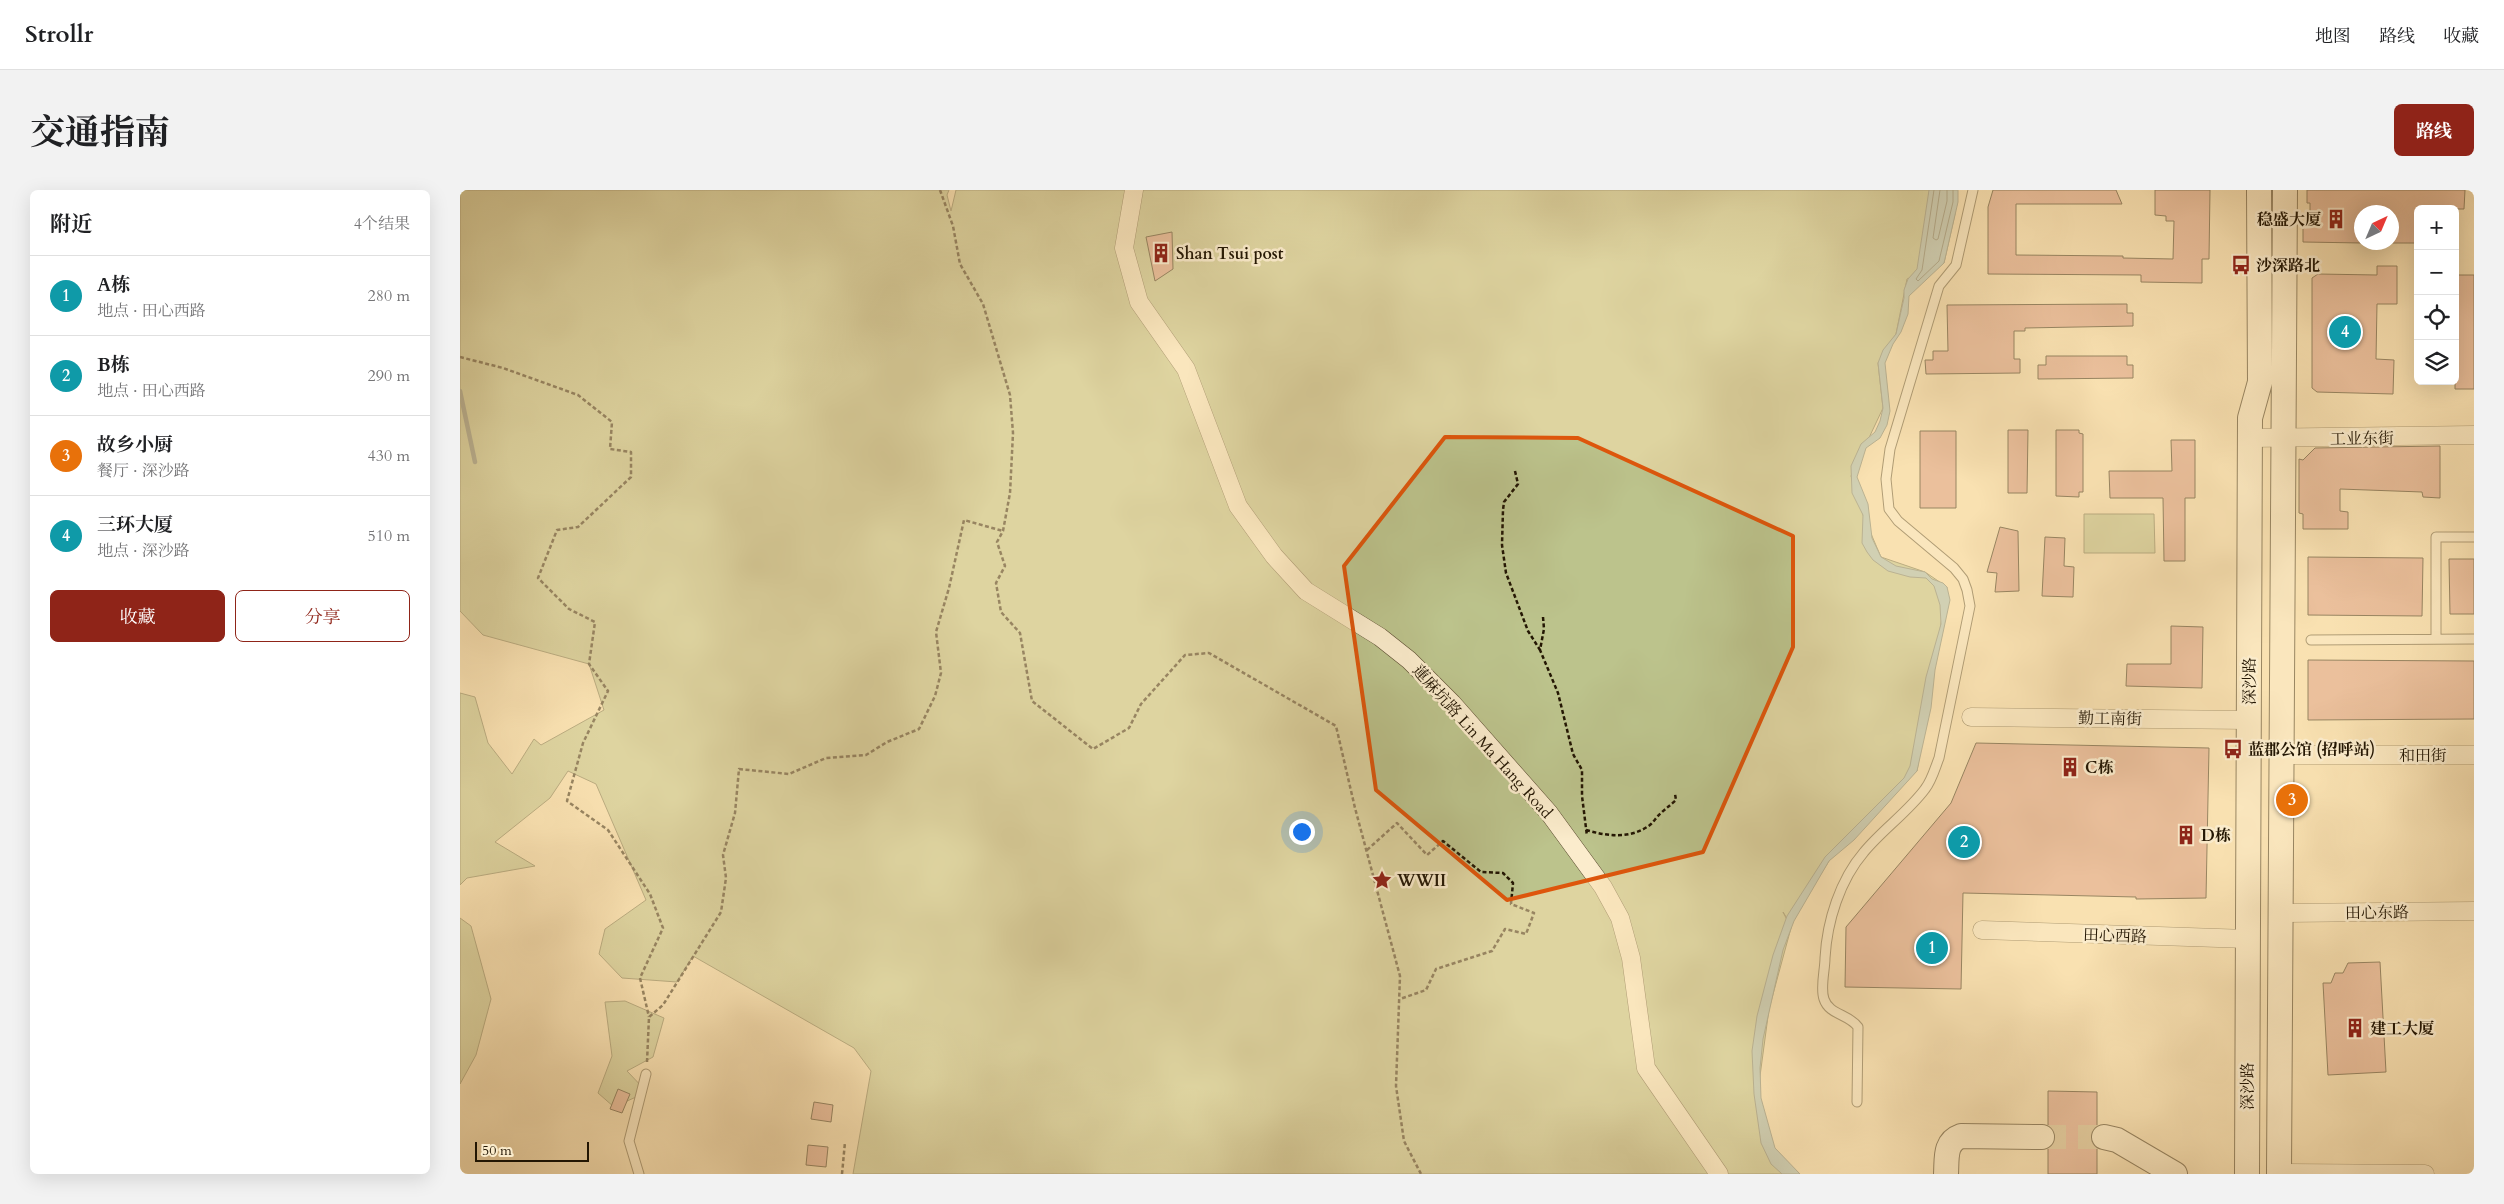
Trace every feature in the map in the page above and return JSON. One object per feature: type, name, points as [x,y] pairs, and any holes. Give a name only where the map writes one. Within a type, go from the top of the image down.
[{"type":"main road","name":"深沙路","points":[[2247,1174],[2250,418],[2260,382],[2260,190]]},
{"type":"main road","name":"深沙路","points":[[2279,1174],[2285,190]]},
{"type":"main road","points":[[1946,1174],[1947,1149],[1955,1138],[1961,1136],[2042,1137]]},
{"type":"main road","points":[[2104,1137],[2117,1140],[2175,1174]]},
{"type":"street","name":"蓮麻坑路 Lin Ma Hang Road","points":[[1134,190],[1124,248],[1139,302],[1186,369],[1238,506],[1274,556],[1306,591],[1380,637],[1409,660],[1452,703],[1549,813],[1604,887],[1620,918],[1630,958],[1646,1068],[1720,1174]]},
{"type":"street","name":"工业东街","points":[[2250,438],[2474,435]]},
{"type":"street","name":"勤工南街","points":[[1971,716],[2249,720]]},
{"type":"street","name":"和田街","points":[[2281,755],[2474,755]]},
{"type":"street","name":"田心东路","points":[[2281,913],[2474,911]]},
{"type":"street","name":"田心西路","points":[[1982,930],[2248,939]]},
{"type":"street","points":[[2279,1174],[2425,1174]]},
{"type":"lane","points":[[1856,1102],[1858,1027],[1852,1019],[1829,1008],[1823,998],[1826,941],[1838,898],[1851,869],[1864,851],[1925,789],[1933,774],[1939,758],[1970,606],[1963,579],[1954,568],[1898,521],[1889,509],[1886,479],[1890,449],[1939,286],[1956,265],[1973,190]]},
{"type":"lane","points":[[2436,639],[2436,537],[2474,537]]},
{"type":"lane","points":[[2311,640],[2474,638]]},
{"type":"lane","points":[[639,1174],[629,1141],[646,1074]]},
{"type":"path","points":[[940,190],[953,226],[960,264],[983,304],[1010,394],[1013,433],[1010,493],[1004,531],[997,542],[1005,566],[996,583],[1001,612],[1020,633],[1032,701],[1093,749],[1130,728],[1141,704],[1184,655],[1209,653],[1336,726],[1400,976],[1396,1086],[1404,1141],[1421,1174]]},
{"type":"path","points":[[460,357],[503,368],[578,394],[612,422],[610,449],[631,452],[631,477],[578,528],[557,530],[538,578],[569,609],[595,622],[589,664],[608,691],[583,744],[567,801],[608,830],[650,894],[663,928],[640,978],[649,1017],[646,1074]]},
{"type":"path","points":[[1515,471],[1518,484],[1504,502],[1502,510],[1502,545],[1506,573],[1528,631],[1540,650],[1558,693],[1573,754],[1582,770],[1582,796],[1589,843]]},
{"type":"path","points":[[649,1017],[663,1005],[721,912],[726,878],[723,855],[735,813],[738,769],[790,774],[826,758],[866,755],[887,742],[919,729],[935,696],[941,673],[936,632],[950,588],[964,520],[1004,531]]},
{"type":"path","points":[[1540,650],[1544,629],[1543,617]]},
{"type":"path","points":[[1586,830],[1614,836],[1630,834],[1649,827],[1662,811],[1676,800],[1675,794]]},
{"type":"path","points":[[1367,850],[1397,823],[1427,855],[1443,841],[1481,872],[1502,873],[1513,883],[1511,904],[1534,914],[1526,934],[1504,929],[1492,951],[1436,969],[1426,990],[1400,999]]},
{"type":"path","points":[[842,1174],[846,1142]]},
{"type":"highlighted area","points":[[1445,437],[1578,438],[1793,536],[1793,647],[1703,852],[1507,900],[1376,790],[1344,566]]},
{"type":"green space","points":[[460,190],[949,190],[947,195],[951,211],[956,190],[1954,190],[1955,214],[1944,263],[1907,279],[1896,334],[1878,363],[1883,408],[1851,476],[1863,515],[1881,557],[1925,572],[1947,587],[1917,771],[1893,789],[1829,861],[1790,923],[1783,912],[1791,928],[1769,1009],[1758,1091],[1774,1159],[1785,1174],[853,1174],[871,1071],[854,1048],[693,956],[677,982],[622,978],[599,954],[605,929],[646,900],[596,784],[568,771],[550,798],[495,842],[535,866],[467,878],[460,885],[460,693],[475,697],[488,743],[512,774],[534,739],[541,745],[604,710],[589,664],[483,635],[460,611]]},
{"type":"green space","points":[[2084,514],[2154,514],[2155,553],[2084,553]]},
{"type":"green space","points":[[460,918],[471,926],[491,999],[476,1055],[460,1084]]},
{"type":"green space","points":[[625,1001],[664,1018],[653,1057],[627,1071],[647,1092],[614,1107],[598,1093],[612,1056],[605,1002]]},
{"type":"water","points":[[1929,190],[1958,190],[1958,202],[1944,263],[1909,296],[1908,314],[1885,363],[1890,411],[1887,425],[1880,438],[1866,448],[1857,477],[1868,504],[1872,538],[1881,557],[1896,566],[1925,572],[1932,579],[1943,583],[1947,587],[1950,600],[1935,670],[1931,708],[1917,771],[1854,840],[1829,861],[1794,921],[1783,950],[1763,1039],[1760,1068],[1761,1098],[1775,1148],[1800,1174],[1782,1174],[1771,1164],[1761,1143],[1754,1094],[1752,1051],[1757,1016],[1773,955],[1787,916],[1825,857],[1904,778],[1910,766],[1926,677],[1941,624],[1940,605],[1934,586],[1926,578],[1910,577],[1888,571],[1873,560],[1867,552],[1862,543],[1863,515],[1852,493],[1851,466],[1861,444],[1875,432],[1880,421],[1883,408],[1878,363],[1883,350],[1896,334],[1904,290],[1908,279],[1917,269]]},
{"type":"building","points":[[1993,190],[2116,190],[2122,204],[2016,204],[2016,255],[2123,256],[2123,258],[2173,259],[2174,221],[2166,221],[2166,216],[2155,215],[2155,190],[2210,190],[2209,259],[2202,259],[2202,283],[2141,282],[2141,275],[1988,274],[1988,207]]},
{"type":"building","name":"稳盛大厦","points":[[2307,190],[2465,190],[2464,209],[2459,209],[2459,205],[2414,205],[2414,243],[2399,243],[2399,205],[2354,205],[2354,243],[2303,242],[2303,226],[2310,226],[2310,203],[2307,203]]},
{"type":"building","name":"Shan Tsui post","points":[[1172,232],[1173,269],[1155,281],[1146,237]]},
{"type":"building","points":[[2377,266],[2397,266],[2397,304],[2377,304],[2376,359],[2394,360],[2393,394],[2317,392],[2312,388],[2312,278],[2318,274],[2377,275]]},
{"type":"building","points":[[2459,275],[2474,275],[2474,389],[2455,389],[2455,385],[2459,385]]},
{"type":"building","points":[[2127,304],[2127,313],[2133,313],[2133,326],[2025,328],[2025,331],[2014,331],[2014,359],[2020,359],[2020,373],[1926,374],[1925,360],[1933,360],[1933,351],[1948,351],[1947,305]]},
{"type":"building","points":[[2046,356],[2127,356],[2127,365],[2133,365],[2133,378],[2038,379],[2038,365],[2046,365]]},
{"type":"building","points":[[2008,430],[2028,430],[2027,493],[2008,493]]},
{"type":"building","points":[[2056,430],[2079,430],[2079,433],[2083,434],[2083,492],[2079,492],[2079,497],[2056,496]]},
{"type":"building","points":[[1920,431],[1956,431],[1956,508],[1920,508]]},
{"type":"building","points":[[2171,440],[2195,440],[2195,498],[2185,498],[2185,561],[2164,561],[2163,498],[2110,498],[2109,471],[2172,471]]},
{"type":"building","points":[[2440,446],[2440,498],[2423,497],[2422,492],[2340,489],[2340,511],[2348,512],[2348,529],[2303,529],[2303,514],[2299,513],[2299,459],[2303,460],[2315,448]]},
{"type":"building","points":[[2000,527],[2018,531],[2019,591],[1995,592],[1997,573],[1987,572]]},
{"type":"building","points":[[2045,537],[2065,538],[2064,566],[2074,567],[2073,597],[2042,596]]},
{"type":"building","points":[[2308,557],[2423,558],[2422,616],[2308,615]]},
{"type":"building","points":[[2449,559],[2474,559],[2474,614],[2450,614]]},
{"type":"building","points":[[2171,626],[2203,627],[2202,688],[2126,686],[2127,664],[2171,664]]},
{"type":"building","points":[[2308,660],[2474,661],[2474,719],[2308,720]]},
{"type":"building","points":[[1976,743],[2209,748],[2206,898],[2136,899],[2136,897],[1963,893],[1961,989],[1845,987],[1846,927],[1951,803]]},
{"type":"building","name":"建工大厦","points":[[2380,962],[2386,1072],[2328,1075],[2323,983],[2331,983],[2335,973],[2343,973],[2348,963]]},
{"type":"building","points":[[618,1089],[630,1094],[622,1113],[610,1109]]},
{"type":"building","points":[[2048,1091],[2097,1092],[2097,1125],[2091,1134],[2091,1141],[2097,1148],[2097,1174],[2048,1174],[2048,1149],[2054,1144],[2056,1137],[2054,1130],[2048,1125]]},
{"type":"building","points":[[814,1102],[833,1105],[831,1122],[811,1119]]},
{"type":"building","points":[[808,1145],[828,1147],[826,1167],[806,1165]]},
{"type":"waterway","points":[[460,391],[475,462]]},
{"type":"tunnel","points":[[2042,1137],[2104,1137]]},
{"type":"place","name":"稳盛大厦","points":[[2336,219]]},
{"type":"place","name":"Shan Tsui post","points":[[1161,253]]},
{"type":"place","name":"沙深路北","points":[[2241,265]]},
{"type":"place","name":"三环大厦","points":[[2345,332]]},
{"type":"place","name":"蓝郡公馆 (招呼站)","points":[[2233,749]]},
{"type":"place","name":"C栋","points":[[2070,767]]},
{"type":"place","name":"故乡小厨","points":[[2292,800]]},
{"type":"place","name":"D栋","points":[[2186,835]]},
{"type":"place","name":"B栋","points":[[1964,842]]},
{"type":"place","name":"WWII","points":[[1382,880]]},
{"type":"place","name":"A栋","points":[[1932,948]]},
{"type":"place","name":"建工大厦","points":[[2355,1028]]}]
